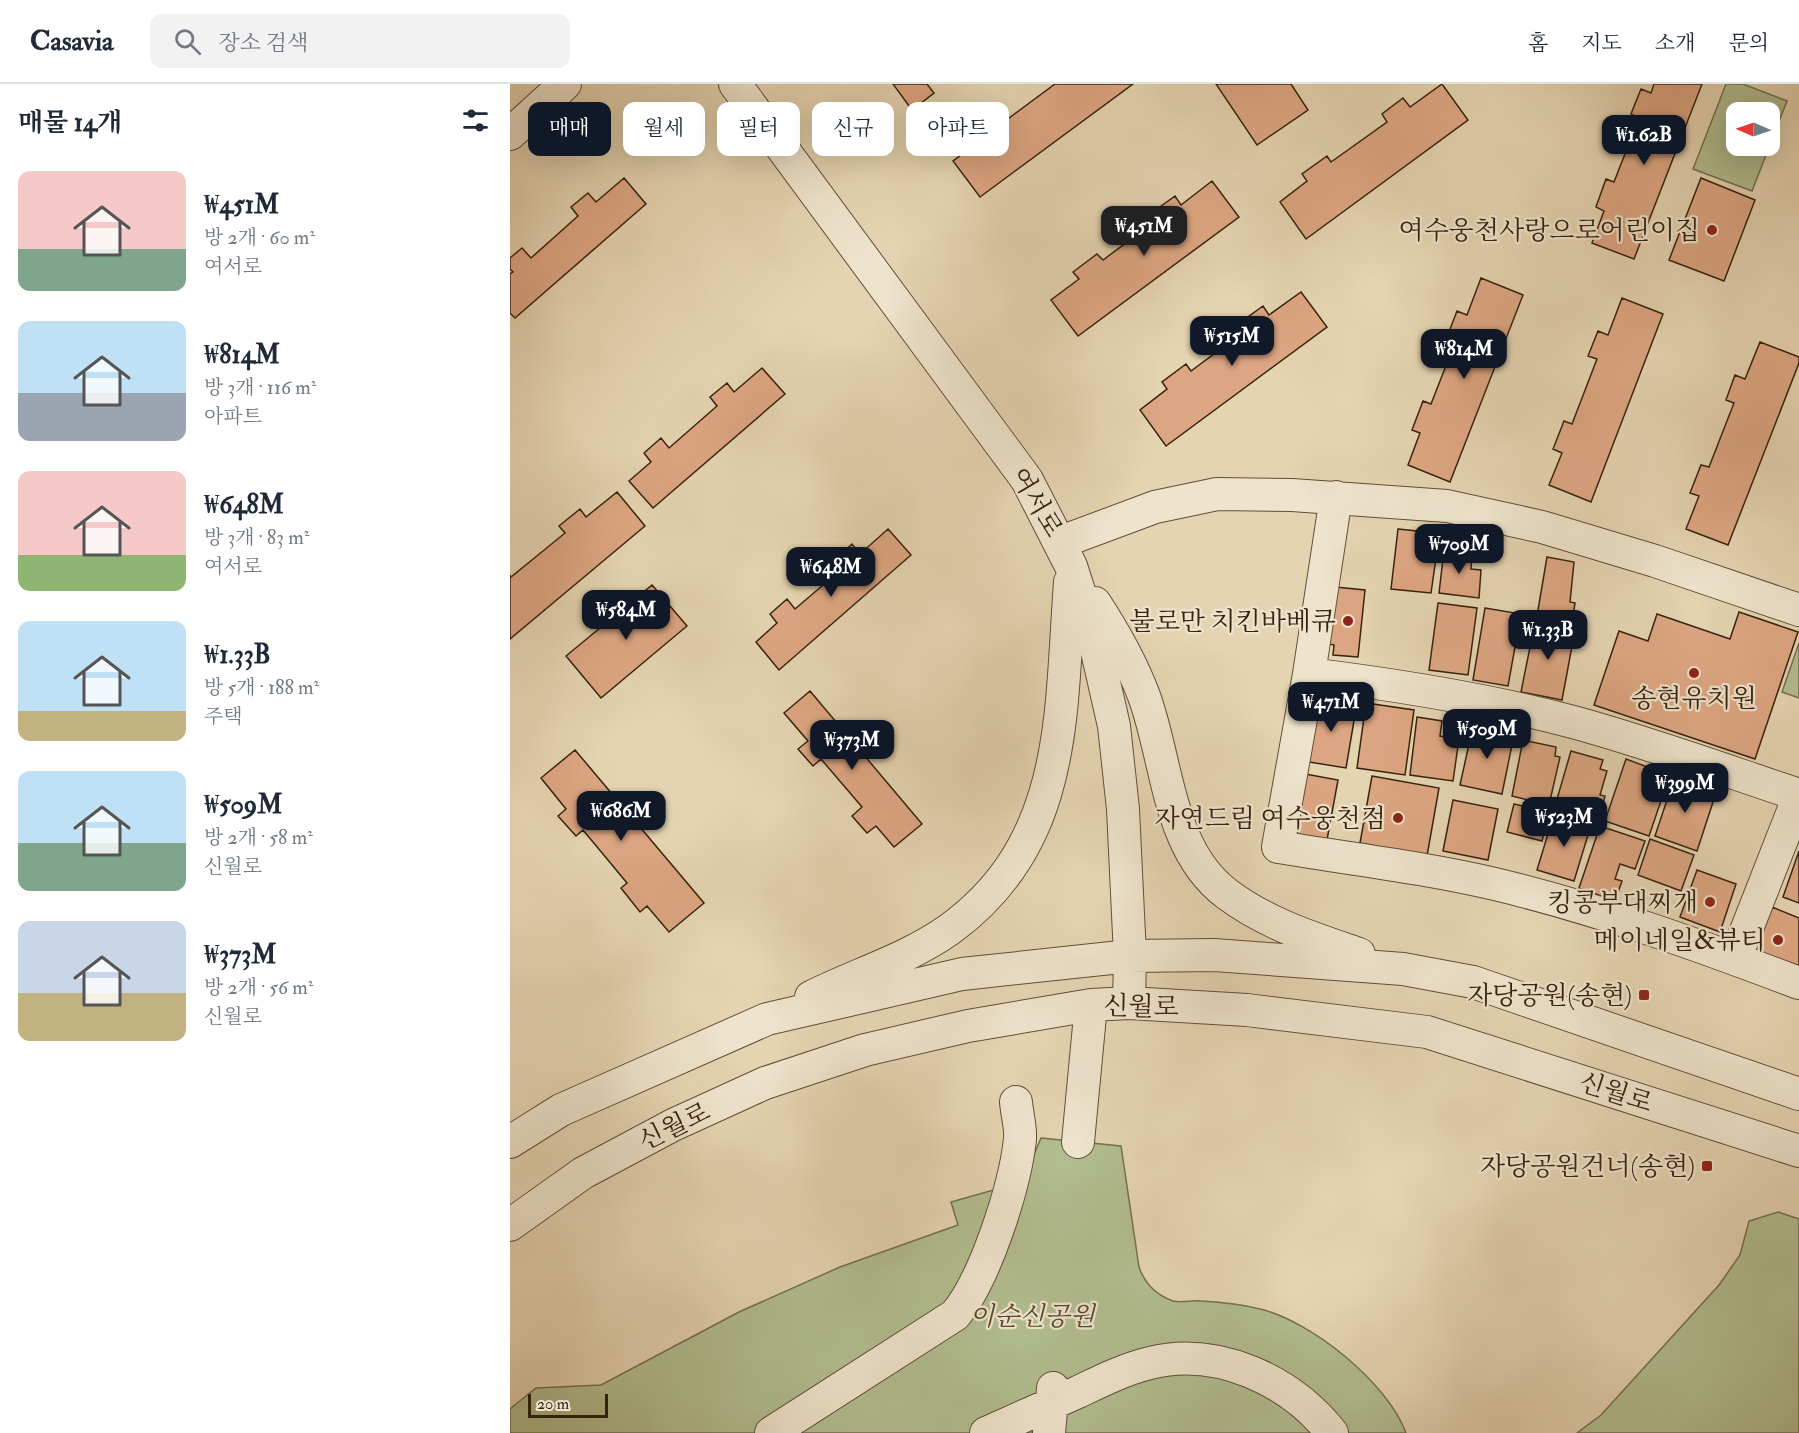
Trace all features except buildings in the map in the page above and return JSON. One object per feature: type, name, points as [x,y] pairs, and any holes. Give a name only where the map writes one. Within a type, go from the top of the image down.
[{"type":"street","points":[[510,134],[565,84]]},
{"type":"street","name":"여서로","points":[[735,84],[1027,480],[1066,554],[1094,638],[1114,726],[1123,809],[1130,956],[1129,1003]]},
{"type":"street","points":[[1066,554],[1155,507],[1199,496],[1234,493],[1336,497],[1447,506],[1495,515],[1655,561],[1799,610]]},
{"type":"street","points":[[1336,497],[1309,674],[1278,847],[1443,873],[1507,887],[1607,915],[1799,983]]},
{"type":"street","points":[[1066,554],[1112,630],[1144,696],[1177,816],[1193,855],[1226,893],[1282,928],[1402,969]]},
{"type":"street","points":[[766,1019],[853,975],[921,947],[982,903],[1005,875],[1039,817],[1058,749],[1066,554]]},
{"type":"street","points":[[1309,674],[1442,692],[1572,722],[1638,741],[1799,795],[1735,959]]},
{"type":"street","name":"신월로","points":[[510,1142],[561,1110],[766,1019],[962,974],[1130,956],[1214,955],[1402,969],[1473,982],[1799,1094]]},
{"type":"street","name":"신월로","points":[[510,1225],[584,1173],[673,1125],[765,1083],[865,1050],[968,1026],[1091,1005],[1129,1003],[1247,1010],[1427,1032],[1799,1151]]},
{"type":"street","points":[[1078,1142],[1091,1005]]},
{"type":"street","points":[[771,1433],[955,1315],[968,1300],[992,1240],[1015,1168],[1020,1136],[1016,1102]]},
{"type":"street","points":[[986,1433],[1052,1408],[1119,1373],[1151,1362],[1196,1359],[1227,1364],[1270,1380],[1311,1410],[1332,1433]]},
{"type":"green space","points":[[1726,84],[1743,84],[1787,101],[1780,119],[1780,102],[1726,102],[1726,156],[1766,156],[1752,191],[1693,169]]},
{"type":"green space","points":[[1799,643],[1799,698],[1782,692]]},
{"type":"green space","name":"이순신공원","points":[[1041,1138],[1121,1146],[1139,1267],[1144,1279],[1156,1292],[1173,1301],[1216,1302],[1253,1307],[1302,1326],[1324,1340],[1365,1375],[1383,1394],[1397,1414],[1406,1433],[510,1433],[510,1409],[536,1388],[601,1385],[739,1312],[840,1267],[958,1225],[951,1202],[1022,1182]]},
{"type":"green space","points":[[1778,1212],[1799,1219],[1799,1433],[1577,1433],[1601,1415],[1719,1285],[1740,1255],[1749,1221]]},
{"type":"place","name":"여수웅천사랑으로어린이집","points":[[1712,230]]},
{"type":"place","name":"불로만 치킨바베큐","points":[[1348,621]]},
{"type":"place","name":"송현유치원","points":[[1694,673]]},
{"type":"place","name":"자연드림 여수웅천점","points":[[1398,818]]},
{"type":"place","name":"킹콩부대찌개","points":[[1710,902]]},
{"type":"place","name":"메이네일&뷰티","points":[[1778,940]]},
{"type":"place","name":"자당공원(송현)","points":[[1644,995]]},
{"type":"place","name":"자당공원건너(송현)","points":[[1707,1166]]}]
